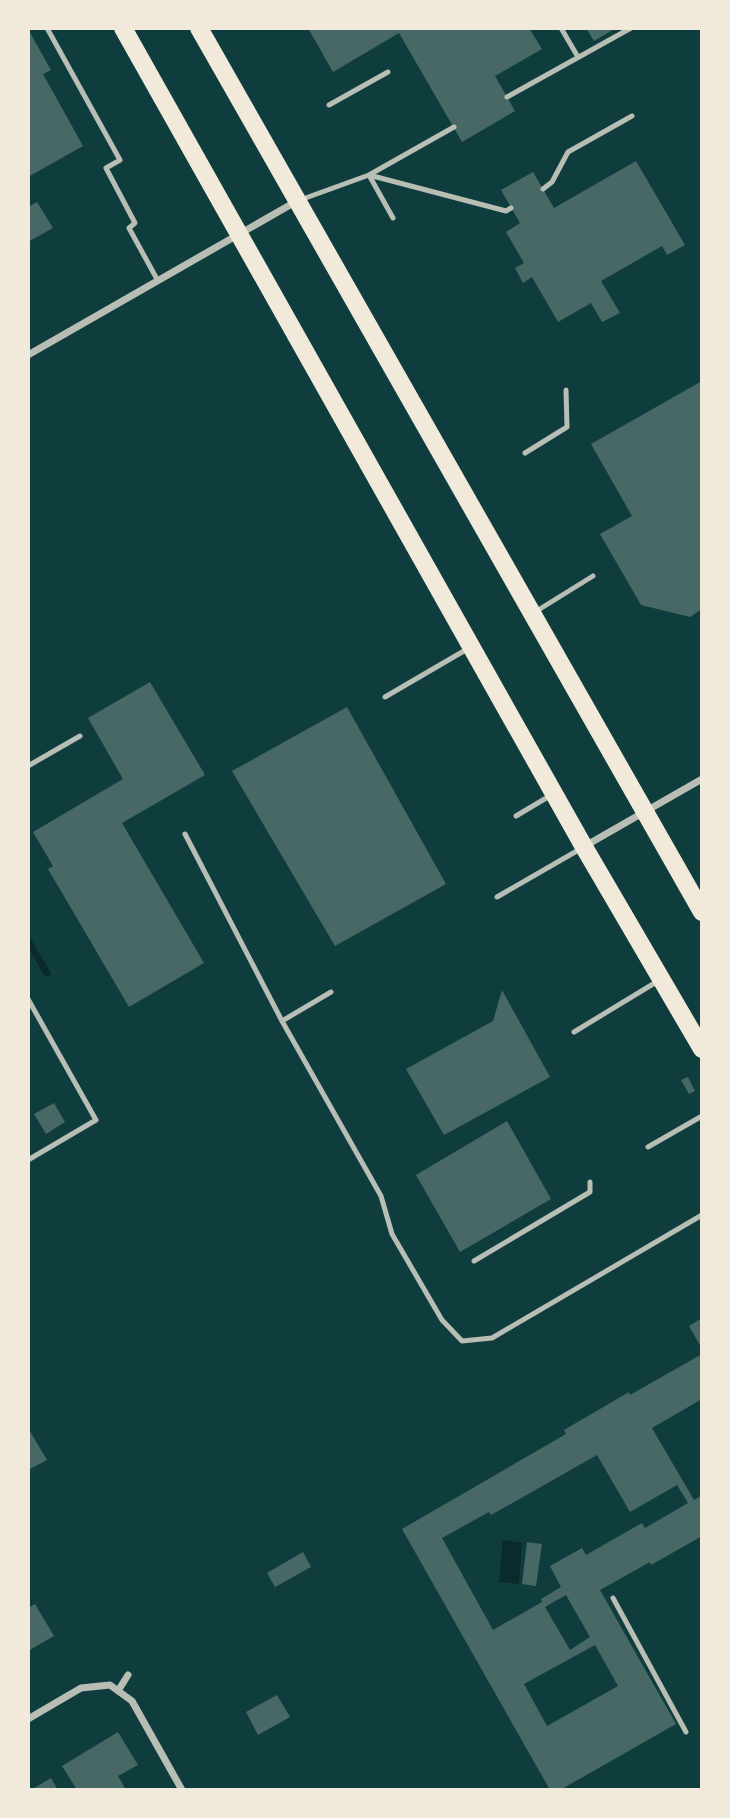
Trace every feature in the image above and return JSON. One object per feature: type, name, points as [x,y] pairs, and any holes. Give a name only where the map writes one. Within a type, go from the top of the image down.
[{"type":"main road","points":[[123,28],[584,847],[702,1049]]},
{"type":"main road","points":[[199,28],[702,912]]},
{"type":"street","points":[[28,355],[297,201]]},
{"type":"street","points":[[584,847],[702,779]]},
{"type":"street","points":[[118,1691],[128,1675]]},
{"type":"street","points":[[28,1719],[81,1688],[110,1685],[132,1701],[182,1790]]},
{"type":"lane","points":[[47,28],[120,160],[106,168],[135,223],[129,228],[158,281]]},
{"type":"lane","points":[[561,28],[578,57]]},
{"type":"lane","points":[[507,97],[631,28]]},
{"type":"lane","points":[[329,105],[388,72]]},
{"type":"lane","points":[[543,190],[552,182],[568,152],[632,116]]},
{"type":"lane","points":[[297,201],[369,175],[454,127]]},
{"type":"lane","points":[[369,175],[506,211],[511,208]]},
{"type":"lane","points":[[369,175],[393,218]]},
{"type":"lane","points":[[526,453],[567,427],[566,390]]},
{"type":"lane","points":[[532,614],[593,576]]},
{"type":"lane","points":[[385,697],[471,646]]},
{"type":"lane","points":[[28,766],[80,736]]},
{"type":"lane","points":[[516,816],[554,793]]},
{"type":"lane","points":[[185,834],[282,1021],[381,1196],[392,1234],[442,1320],[462,1341],[492,1338],[702,1215]]},
{"type":"lane","points":[[497,897],[584,847]]},
{"type":"lane","points":[[574,1032],[662,979]]},
{"type":"lane","points":[[282,1021],[331,992]]},
{"type":"lane","points":[[28,999],[96,1120],[28,1160]]},
{"type":"lane","points":[[648,1147],[702,1116]]},
{"type":"lane","points":[[474,1261],[590,1192],[590,1182]]},
{"type":"lane","points":[[613,1598],[686,1732]]},
{"type":"water","points":[[503,1540],[522,1543],[519,1584],[499,1582]]},
{"type":"building","points":[[308,28],[529,28],[542,49],[495,76],[515,111],[462,142],[399,33],[333,72]]},
{"type":"building","points":[[586,28],[616,28],[594,41]]},
{"type":"building","points":[[28,29],[51,70],[43,74],[83,146],[28,177]]},
{"type":"building","points":[[636,161],[685,245],[667,255],[662,246],[601,281],[620,313],[602,322],[591,303],[558,322],[532,277],[523,283],[515,268],[524,263],[506,232],[520,223],[501,190],[533,172],[554,208]]},
{"type":"building","points":[[37,202],[53,228],[28,242],[28,207]]},
{"type":"building","points":[[702,381],[702,609],[690,617],[641,605],[600,534],[632,516],[591,444]]},
{"type":"building","points":[[150,682],[205,775],[122,823],[204,963],[129,1007],[48,869],[53,866],[33,832],[123,779],[88,718]]},
{"type":"building","points":[[347,707],[446,884],[335,946],[232,771]]},
{"type":"building","points":[[502,990],[550,1077],[444,1135],[406,1069],[493,1021]]},
{"type":"building","points":[[688,1077],[695,1091],[689,1094],[681,1080]]},
{"type":"building","points":[[54,1103],[65,1122],[46,1134],[34,1114]]},
{"type":"building","points":[[507,1121],[551,1199],[460,1252],[416,1175]]},
{"type":"building","points":[[702,1318],[702,1349],[689,1326]]},
{"type":"building","points":[[702,1354],[702,1399],[652,1428],[694,1500],[702,1495],[702,1536],[600,1590],[676,1724],[560,1790],[550,1790],[402,1529],[566,1434],[564,1430],[629,1392],[630,1395]],"holes":[[[597,1455],[630,1512],[677,1485],[688,1503],[645,1528],[642,1523],[586,1555],[582,1548],[550,1566],[561,1587],[541,1599],[542,1602],[493,1630],[442,1538],[489,1512],[491,1515]],[[566,1595],[590,1637],[570,1650],[545,1607]],[[595,1645],[618,1686],[547,1726],[524,1684]]]},
{"type":"building","points":[[28,1428],[47,1460],[28,1470]]},
{"type":"building","points":[[527,1542],[542,1544],[536,1586],[522,1584]]},
{"type":"building","points":[[303,1552],[311,1567],[275,1587],[267,1573]]},
{"type":"building","points":[[35,1604],[54,1636],[28,1651],[28,1608]]},
{"type":"building","points":[[277,1695],[290,1717],[258,1735],[246,1712]]},
{"type":"building","points":[[118,1732],[138,1765],[118,1776],[126,1790],[77,1790],[62,1766]]},
{"type":"building","points":[[51,1778],[58,1790],[31,1790]]},
{"type":"waterway","points":[[28,941],[47,973]]}]
